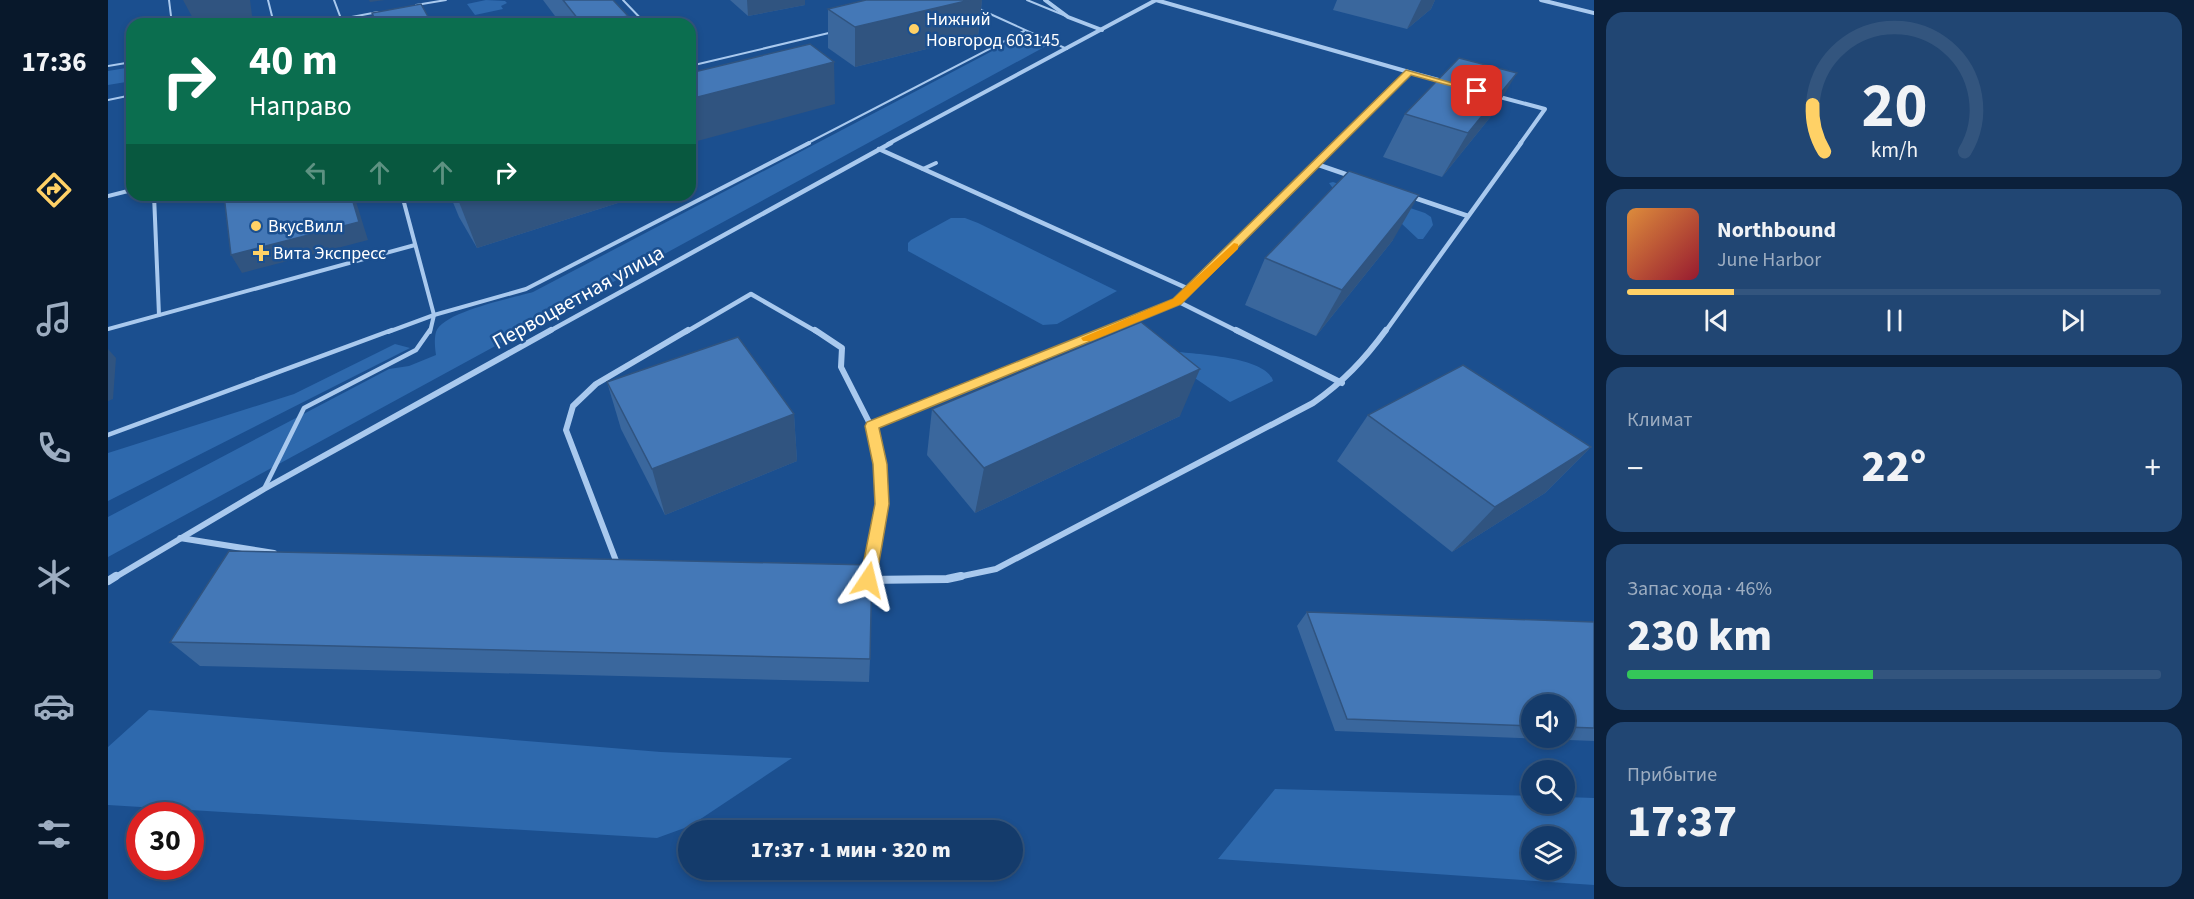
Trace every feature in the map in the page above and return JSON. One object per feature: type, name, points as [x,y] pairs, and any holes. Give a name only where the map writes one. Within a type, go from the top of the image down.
[{"type":"street","points":[[1045,0],[1068,17],[1102,30]]},
{"type":"street","points":[[1156,0],[1454,84]]},
{"type":"street","name":"Первоцветная улица","points":[[108,580],[264,489],[879,149],[1156,0]]},
{"type":"street","points":[[1541,0],[1594,13]]},
{"type":"street","points":[[871,426],[1177,301],[1191,290],[1409,72]]},
{"type":"street","points":[[856,579],[947,579],[996,569],[1313,404],[1342,383],[1363,362],[1545,110],[1488,94]]},
{"type":"street","points":[[879,149],[1191,290]]},
{"type":"street","points":[[1316,164],[1360,179]]},
{"type":"street","points":[[1403,194],[1468,216]]},
{"type":"street","points":[[620,569],[566,430],[573,406],[596,384],[752,294],[799,320],[842,348],[841,367],[871,426],[880,464],[882,504],[868,580]]},
{"type":"street","points":[[1177,301],[1342,383]]},
{"type":"street","points":[[180,538],[284,553]]},
{"type":"street","points":[[608,569],[632,570]]},
{"type":"lane","points":[[169,0],[171,18]]},
{"type":"lane","points":[[268,0],[272,18]]},
{"type":"lane","points":[[334,0],[341,18]]},
{"type":"lane","points":[[411,6],[446,0]]},
{"type":"lane","points":[[622,0],[640,18]]},
{"type":"lane","points":[[1027,0],[1068,17]]},
{"type":"lane","points":[[974,6],[1024,31],[1068,49]]},
{"type":"lane","points":[[347,18],[388,11]]},
{"type":"lane","points":[[696,65],[836,31]]},
{"type":"lane","points":[[696,201],[1024,31]]},
{"type":"lane","points":[[790,42],[797,48]]},
{"type":"lane","points":[[1347,60],[1353,55]]},
{"type":"lane","points":[[108,66],[126,63]]},
{"type":"lane","points":[[108,100],[126,96]]},
{"type":"lane","points":[[923,169],[936,163]]},
{"type":"lane","points":[[108,196],[126,192]]},
{"type":"lane","points":[[154,201],[159,315]]},
{"type":"lane","points":[[264,489],[304,408],[416,350],[429,335],[434,315],[404,201]]},
{"type":"lane","points":[[108,435],[434,315],[526,289],[696,201]]},
{"type":"lane","points":[[108,329],[415,245]]},
{"type":"shaded area","points":[[486,0],[507,3],[501,6],[503,9],[475,15],[467,4]]},
{"type":"shaded area","points":[[1023,35],[1048,45],[108,557],[108,517],[389,369],[409,366],[436,355],[436,332],[451,318],[479,307],[533,292]]},
{"type":"shaded area","points":[[126,68],[126,82],[108,85],[108,71]]},
{"type":"shaded area","points":[[1333,182],[1425,213],[1431,217],[1433,225],[1423,239],[1418,239],[1401,223],[1335,191],[1329,183]]},
{"type":"shaded area","points":[[951,218],[965,218],[978,223],[1117,291],[1057,324],[1043,325],[908,251],[908,243],[911,240]]},
{"type":"shaded area","points":[[395,344],[410,348],[108,501],[108,453],[294,394]]},
{"type":"shaded area","points":[[1169,351],[1243,361],[1268,373],[1273,381],[1230,402],[1186,372]]},
{"type":"shaded area","points":[[149,710],[661,752],[792,758],[699,820],[678,820],[678,830],[657,838],[204,811],[204,802],[126,802],[126,806],[108,805],[108,747]]},
{"type":"shaded area","points":[[1275,789],[1521,796],[1521,814],[1575,814],[1575,797],[1594,798],[1594,885],[1522,880],[1575,880],[1575,826],[1521,826],[1521,880],[1218,859]]},
{"type":"building","points":[[563,0],[613,0],[628,16],[618,18],[577,18]]},
{"type":"building","points":[[866,0],[970,0],[855,27],[828,9]]},
{"type":"building","points":[[421,4],[429,18],[374,18],[372,13]]},
{"type":"building","points":[[810,44],[834,62],[696,97],[696,72]]},
{"type":"building","points":[[1459,58],[1517,73],[1468,133],[1405,114]]},
{"type":"building","points":[[1349,171],[1419,195],[1342,290],[1265,258]]},
{"type":"building","points":[[225,201],[353,201],[359,222],[231,255]]},
{"type":"building","points":[[1141,322],[1200,369],[984,468],[932,409]]},
{"type":"building","points":[[738,337],[794,414],[652,469],[607,382]]},
{"type":"building","points":[[1463,365],[1591,447],[1495,507],[1368,415]]},
{"type":"building","points":[[229,551],[872,565],[870,659],[170,642]]},
{"type":"building","points":[[1307,612],[1594,622],[1594,728],[1575,727],[1575,694],[1521,694],[1521,726],[1347,719]]},
{"type":"slow traffic","points":[[1087,338],[1177,301],[1234,247]]},
{"type":"place","name":"Нижний Новгород 603145","points":[[914,29]]},
{"type":"place","name":"ВкусВилл","points":[[256,226]]},
{"type":"place","name":"Вита Экспресс","points":[[261,253]]},
{"type":"route","points":[[868,580],[882,504],[880,464],[871,426],[1177,301],[1191,290],[1409,72],[1477,91]]}]
